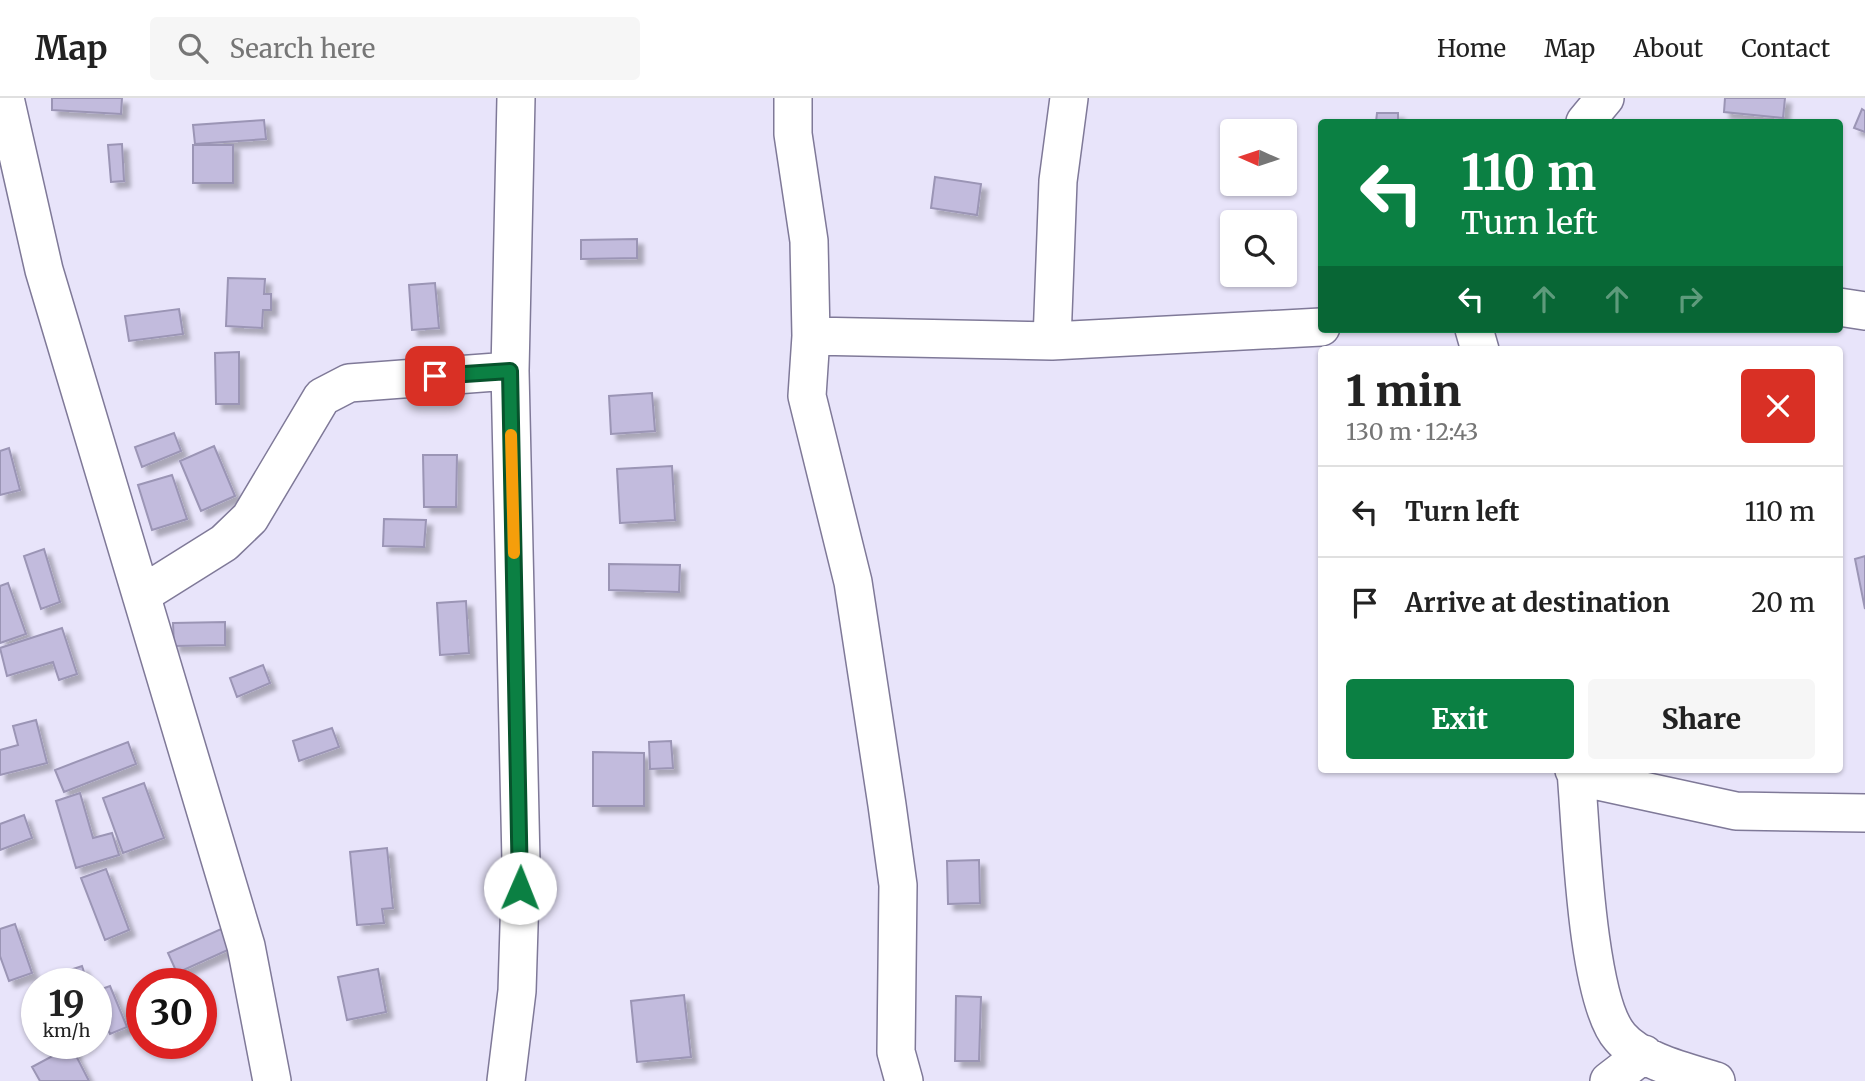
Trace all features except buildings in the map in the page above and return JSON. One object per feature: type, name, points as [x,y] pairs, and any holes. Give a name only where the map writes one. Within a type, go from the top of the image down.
[{"type":"street","points":[[5,98],[44,270],[246,946],[272,1081]]},
{"type":"street","points":[[506,1081],[517,991],[521,862],[510,371],[516,98]]},
{"type":"street","points":[[793,98],[793,134],[809,240],[811,337],[807,396],[853,582],[898,885],[895,1052],[904,1081]]},
{"type":"street","points":[[1052,341],[1058,181],[1069,98]]},
{"type":"street","points":[[1588,119],[1605,98]]},
{"type":"street","points":[[1843,308],[1865,312]]},
{"type":"street","points":[[811,337],[1052,341],[1318,327]]},
{"type":"street","points":[[141,595],[224,543],[250,518],[322,397],[335,387],[361,382],[510,371]]},
{"type":"street","points":[[1575,773],[1589,919],[1601,998],[1619,1037],[1644,1054],[1716,1081]]},
{"type":"street","points":[[1580,773],[1593,780],[1736,811],[1865,813]]},
{"type":"street","points":[[1609,1081],[1644,1054]]},
{"type":"slow traffic","points":[[511,435],[514,553]]},
{"type":"route","points":[[435,376],[510,371],[520,888]]}]
